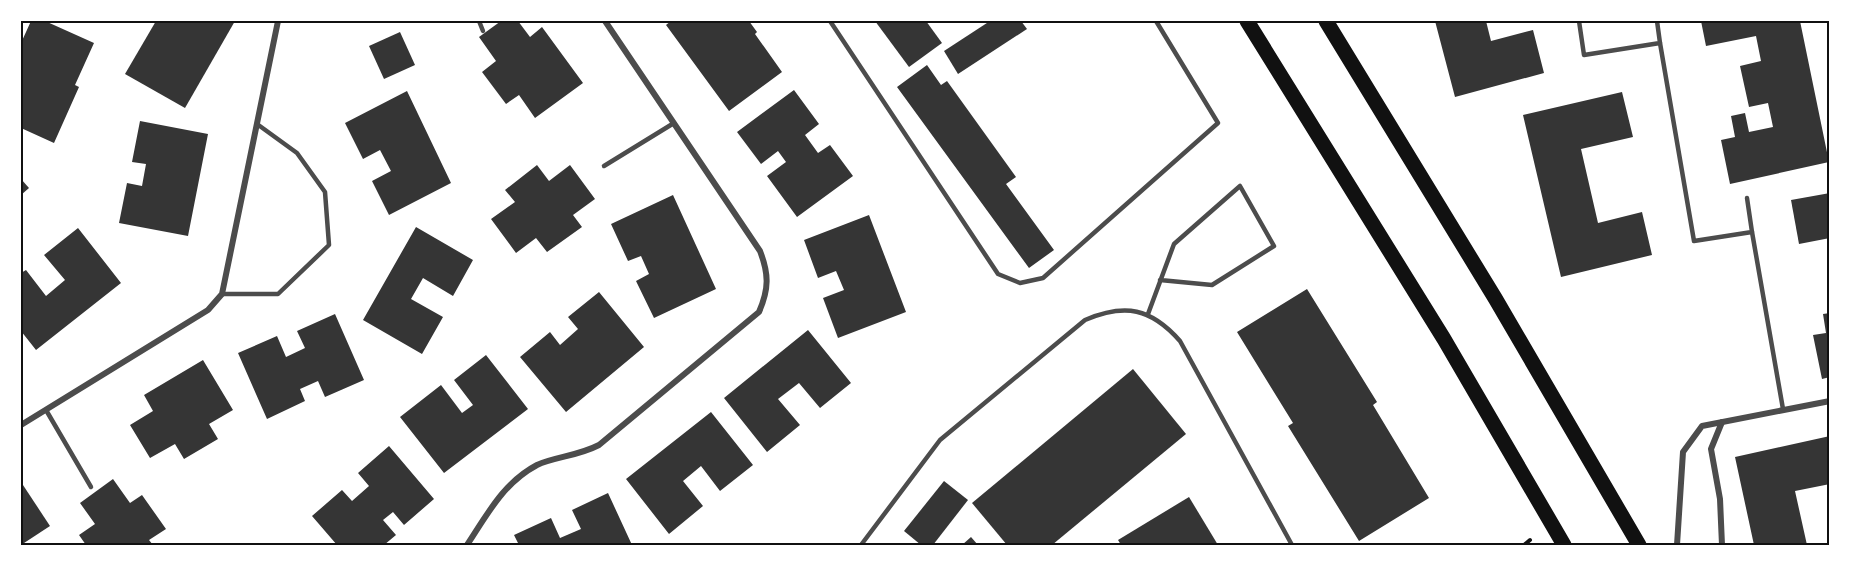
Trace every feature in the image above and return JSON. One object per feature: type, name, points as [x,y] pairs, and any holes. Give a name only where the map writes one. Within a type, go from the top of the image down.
[{"type":"main road","points":[[1247,21],[1444,339],[1564,545]]},
{"type":"main road","points":[[1326,21],[1495,298],[1639,545]]},
{"type":"street","points":[[21,425],[208,310],[222,294],[278,21]]},
{"type":"street","points":[[467,545],[507,484],[538,464],[580,455],[599,446],[759,312],[767,292],[767,271],[760,251],[605,21]]},
{"type":"street","points":[[1677,545],[1683,452],[1702,426],[1830,401]]},
{"type":"street","points":[[1722,422],[1711,449],[1720,499],[1722,545]]},
{"type":"lane","points":[[479,21],[483,31]]},
{"type":"lane","points":[[830,21],[998,274],[1020,283],[1043,278],[1218,123],[1156,21]]},
{"type":"lane","points":[[1579,21],[1584,55],[1660,44]]},
{"type":"lane","points":[[1657,21],[1694,241],[1752,232]]},
{"type":"lane","points":[[604,166],[674,123]]},
{"type":"lane","points":[[222,294],[278,294],[329,245],[325,192],[297,153],[257,124]]},
{"type":"lane","points":[[1148,314],[1160,280],[1174,244],[1240,186],[1274,246],[1212,285],[1160,280]]},
{"type":"lane","points":[[1748,198],[1783,409]]},
{"type":"lane","points":[[861,545],[940,440],[1085,320],[1105,311],[1126,310],[1148,314],[1166,325],[1180,341],[1292,545]]},
{"type":"lane","points":[[46,410],[91,487]]},
{"type":"path","points":[[1524,545],[1530,540]]},
{"type":"building","points":[[31,21],[45,21],[94,43],[75,85],[79,87],[54,143],[21,128],[21,43]]},
{"type":"building","points":[[156,21],[235,21],[185,108],[125,74]]},
{"type":"building","points":[[501,21],[518,21],[530,37],[542,27],[583,83],[535,118],[519,95],[506,104],[482,72],[496,61],[479,37]]},
{"type":"building","points":[[671,21],[749,21],[757,32],[755,34],[782,72],[729,111],[666,25]]},
{"type":"building","points":[[875,21],[926,21],[942,43],[909,67]]},
{"type":"building","points":[[990,21],[1021,21],[1027,29],[958,74],[944,51]]},
{"type":"building","points":[[1435,21],[1486,21],[1491,41],[1533,30],[1544,73],[1455,97]]},
{"type":"building","points":[[1701,21],[1800,21],[1829,162],[1730,184],[1721,140],[1735,137],[1731,116],[1745,113],[1749,132],[1773,127],[1768,103],[1749,107],[1740,66],[1761,61],[1756,36],[1706,46]]},
{"type":"building","points":[[400,32],[415,65],[384,79],[369,46]]},
{"type":"building","points":[[927,65],[941,85],[947,81],[1016,177],[1006,184],[1054,250],[1029,268],[897,87]]},
{"type":"building","points":[[794,90],[819,124],[805,135],[818,153],[830,145],[853,176],[797,217],[767,176],[786,162],[778,151],[761,164],[737,132]]},
{"type":"building","points":[[407,91],[451,183],[389,215],[372,181],[391,171],[380,150],[363,159],[345,123]]},
{"type":"building","points":[[1622,92],[1633,137],[1581,149],[1598,223],[1642,212],[1652,255],[1561,277],[1523,115]]},
{"type":"building","points":[[140,121],[208,134],[188,236],[119,223],[127,183],[142,186],[146,164],[132,162]]},
{"type":"building","points":[[537,165],[549,181],[570,165],[595,199],[573,215],[582,227],[547,252],[536,238],[516,253],[491,219],[515,202],[505,190]]},
{"type":"building","points":[[21,179],[29,188],[21,195]]},
{"type":"building","points":[[1830,193],[1830,238],[1799,244],[1791,200]]},
{"type":"building","points":[[673,195],[716,289],[654,318],[636,281],[649,274],[641,256],[628,261],[611,224]]},
{"type":"building","points":[[869,215],[906,312],[838,338],[823,298],[844,290],[836,271],[818,278],[804,240]]},
{"type":"building","points":[[416,227],[473,260],[453,296],[423,278],[411,299],[443,317],[422,354],[363,320]]},
{"type":"building","points":[[78,228],[121,283],[36,350],[21,331],[21,273],[26,270],[46,296],[65,280],[44,255]]},
{"type":"building","points":[[1307,289],[1377,402],[1373,405],[1429,498],[1359,541],[1288,426],[1293,423],[1237,332]]},
{"type":"building","points":[[599,292],[644,347],[566,412],[520,357],[550,332],[560,345],[578,329],[568,317]]},
{"type":"building","points":[[1830,313],[1830,377],[1822,379],[1813,335],[1826,333],[1823,314]]},
{"type":"building","points":[[335,314],[364,380],[325,397],[318,381],[300,389],[305,401],[267,419],[238,353],[277,336],[286,357],[305,348],[297,331]]},
{"type":"building","points":[[808,330],[851,383],[820,408],[799,383],[778,399],[800,425],[767,452],[724,398]]},
{"type":"building","points":[[486,355],[528,409],[444,473],[400,417],[441,385],[462,413],[473,405],[454,380]]},
{"type":"building","points":[[203,360],[233,410],[209,424],[218,439],[184,459],[175,444],[150,458],[130,425],[153,411],[144,395]]},
{"type":"building","points":[[1133,369],[1186,434],[1052,545],[1007,545],[972,503]]},
{"type":"building","points":[[711,412],[753,465],[720,491],[701,466],[683,481],[703,506],[669,534],[626,479]]},
{"type":"building","points":[[1830,436],[1830,484],[1795,491],[1807,545],[1754,545],[1735,457]]},
{"type":"building","points":[[389,446],[434,499],[404,525],[393,512],[383,520],[396,535],[384,545],[337,545],[312,516],[342,490],[352,501],[369,486],[358,473]]},
{"type":"building","points":[[113,479],[130,503],[142,495],[166,529],[149,540],[153,545],[86,545],[79,535],[95,524],[80,503]]},
{"type":"building","points":[[944,481],[968,500],[933,545],[921,545],[904,531]]},
{"type":"building","points":[[21,482],[50,526],[21,545]]},
{"type":"building","points":[[608,493],[632,545],[519,545],[514,535],[551,518],[560,538],[581,529],[572,510]]},
{"type":"building","points":[[1189,497],[1218,545],[1121,545],[1118,540]]},
{"type":"building","points":[[971,537],[978,545],[962,545]]}]
